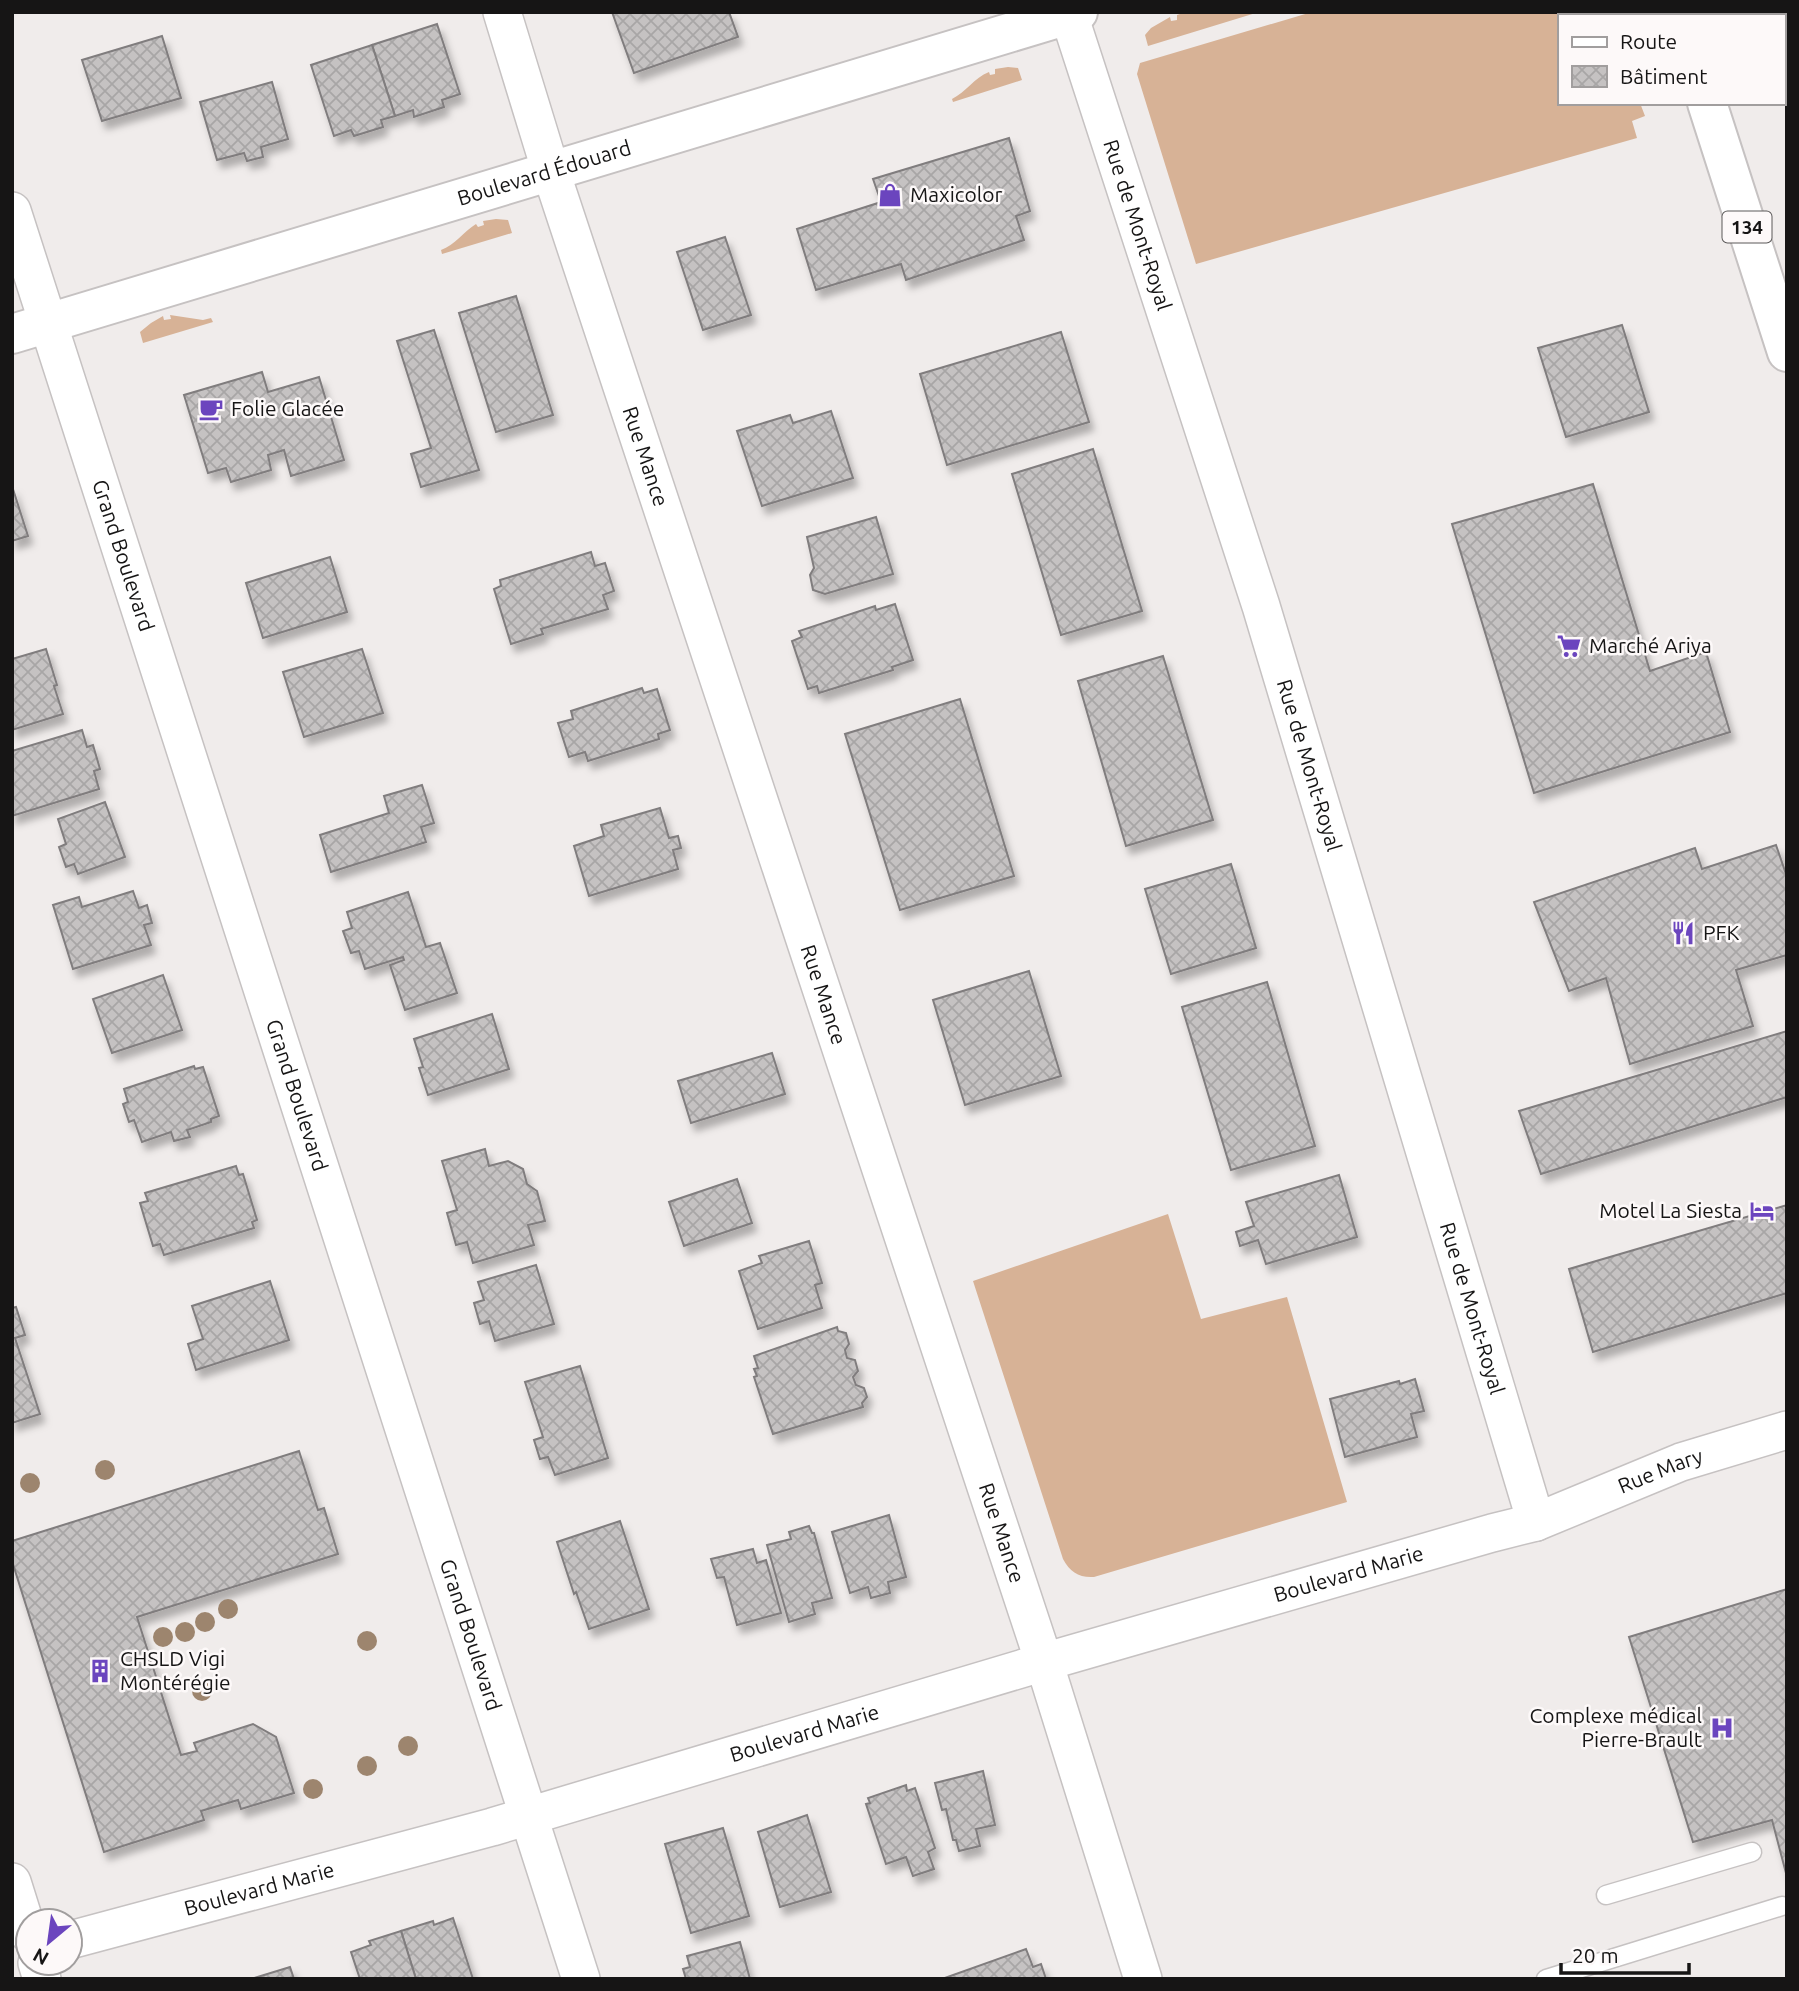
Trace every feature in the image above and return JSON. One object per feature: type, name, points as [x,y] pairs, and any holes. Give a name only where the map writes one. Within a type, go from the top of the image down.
[{"type":"street","name":"Rue Mance","points":[[502,12],[551,172],[1044,1662],[1143,1979]]},
{"type":"street","name":"Boulevard Édouard","points":[[12,334],[1072,13]]},
{"type":"street","name":"Rue de Mont-Royal","points":[[1072,13],[1261,606],[1536,1522]]},
{"type":"street","name":"134","points":[[1708,105],[1787,352]]},
{"type":"street","name":"Grand Boulevard","points":[[12,211],[581,1979]]},
{"type":"street","name":"Rue Mary","points":[[1536,1522],[1681,1462],[1787,1430]]},
{"type":"street","name":"Boulevard Marie","points":[[84,1936],[529,1816],[1044,1662],[1536,1522]]},
{"type":"street","points":[[12,1882],[20,1907]]},
{"type":"lane","points":[[1606,1895],[1752,1852]]},
{"type":"lane","points":[[1546,1979],[1783,1906]]},
{"type":"shaded area","points":[[1186,12],[1259,12],[1148,46],[1145,35],[1151,28],[1170,17],[1171,21],[1177,20],[1177,15]]},
{"type":"shaded area","points":[[1312,12],[1611,12],[1558,14],[1558,105],[1641,105],[1645,116],[1632,121],[1637,138],[1196,264],[1137,74],[1140,63]]},
{"type":"shaded area","points":[[1018,68],[1022,80],[953,102],[952,99],[974,81],[989,72],[990,75],[995,74],[995,69]]},
{"type":"shaded area","points":[[508,220],[512,233],[442,254],[441,250],[476,224],[478,227],[484,225],[483,221]]},
{"type":"shaded area","points":[[170,315],[203,320],[211,318],[213,322],[143,343],[140,332],[163,316],[164,320],[171,319]]},
{"type":"shaded area","points":[[1168,1214],[1201,1319],[1287,1297],[1347,1502],[1094,1577],[1079,1575],[1072,1571],[1063,1559],[973,1281]]},
{"type":"building","points":[[612,12],[729,12],[738,37],[634,73]]},
{"type":"building","points":[[437,24],[460,94],[442,100],[444,107],[414,117],[413,110],[395,116],[372,45]]},
{"type":"building","points":[[162,36],[181,98],[102,121],[82,60]]},
{"type":"building","points":[[372,45],[395,116],[381,120],[383,127],[354,136],[351,130],[334,136],[311,65]]},
{"type":"building","points":[[272,82],[288,139],[261,147],[263,157],[247,161],[244,153],[217,160],[200,102]]},
{"type":"building","points":[[1009,138],[1030,211],[1016,216],[1024,240],[906,280],[901,264],[816,290],[797,229],[881,202],[873,179]]},
{"type":"building","points":[[725,237],[751,315],[703,330],[677,252]]},
{"type":"building","points":[[516,296],[553,415],[496,432],[459,313]]},
{"type":"building","points":[[1622,325],[1649,412],[1566,437],[1538,348]]},
{"type":"building","points":[[434,330],[479,470],[421,487],[411,454],[431,448],[397,341]]},
{"type":"building","points":[[1061,332],[1089,422],[947,465],[920,374]]},
{"type":"building","points":[[262,372],[268,392],[319,377],[344,460],[291,476],[284,450],[268,455],[271,470],[231,482],[226,468],[208,473],[184,395]]},
{"type":"building","points":[[831,411],[853,478],[762,506],[737,431],[790,415],[793,423]]},
{"type":"building","points":[[1093,449],[1142,611],[1061,635],[1012,474]]},
{"type":"building","points":[[1593,484],[1650,671],[1706,652],[1730,732],[1534,793],[1452,524]]},
{"type":"building","points":[[12,486],[28,536],[12,541]]},
{"type":"building","points":[[876,517],[893,574],[825,594],[813,590],[810,575],[814,568],[807,537]]},
{"type":"building","points":[[591,552],[595,566],[605,563],[614,591],[603,595],[608,609],[541,629],[543,634],[511,644],[494,589],[501,586],[500,580]]},
{"type":"building","points":[[330,557],[347,612],[263,638],[246,583]]},
{"type":"building","points":[[895,604],[913,660],[892,667],[893,670],[819,693],[817,686],[808,689],[792,641],[802,637],[799,631],[875,606],[876,610]]},
{"type":"building","points":[[46,649],[63,714],[12,730],[12,659]]},
{"type":"building","points":[[362,649],[383,713],[304,737],[283,672]]},
{"type":"building","points":[[1163,656],[1213,820],[1126,846],[1078,681]]},
{"type":"building","points":[[642,688],[644,693],[657,689],[670,730],[658,734],[659,739],[588,761],[585,752],[569,757],[558,723],[573,719],[571,711]]},
{"type":"building","points":[[960,699],[1014,876],[900,910],[845,734]]},
{"type":"building","points":[[82,730],[87,747],[93,745],[100,769],[94,771],[99,789],[12,816],[12,751]]},
{"type":"building","points":[[422,785],[434,823],[421,827],[426,842],[331,872],[320,835],[389,813],[384,796]]},
{"type":"building","points":[[105,802],[125,857],[78,874],[74,864],[66,867],[59,847],[66,844],[58,819]]},
{"type":"building","points":[[660,808],[669,838],[678,836],[681,848],[673,850],[678,869],[589,896],[574,846],[604,836],[601,825]]},
{"type":"building","points":[[1776,845],[1787,877],[1787,955],[1736,970],[1753,1026],[1630,1064],[1606,978],[1569,991],[1534,902],[1695,848],[1702,869]]},
{"type":"building","points":[[1231,864],[1256,948],[1171,974],[1145,889]]},
{"type":"building","points":[[133,891],[139,908],[147,905],[152,923],[144,925],[151,945],[73,969],[53,905],[79,897],[82,907]]},
{"type":"building","points":[[408,892],[426,947],[440,943],[457,993],[405,1010],[390,965],[404,960],[403,957],[365,969],[359,951],[351,953],[343,931],[352,928],[347,912]]},
{"type":"building","points":[[1029,971],[1061,1076],[965,1105],[933,1000]]},
{"type":"building","points":[[163,975],[182,1030],[112,1053],[93,999]]},
{"type":"building","points":[[1267,982],[1315,1146],[1231,1170],[1182,1007]]},
{"type":"building","points":[[492,1014],[509,1069],[428,1095],[419,1068],[423,1067],[414,1039]]},
{"type":"building","points":[[1787,1031],[1787,1097],[1541,1174],[1519,1111]]},
{"type":"building","points":[[772,1053],[785,1094],[691,1123],[678,1081]]},
{"type":"building","points":[[194,1066],[195,1069],[203,1067],[219,1116],[211,1119],[211,1122],[187,1130],[190,1137],[174,1141],[171,1132],[142,1142],[134,1120],[129,1122],[123,1104],[128,1102],[124,1089]]},
{"type":"building","points":[[485,1149],[489,1166],[508,1161],[523,1169],[527,1184],[537,1191],[545,1221],[528,1225],[534,1245],[473,1263],[467,1242],[456,1245],[447,1213],[457,1210],[442,1161]]},
{"type":"building","points":[[236,1166],[239,1175],[243,1174],[257,1220],[252,1222],[254,1228],[164,1255],[160,1244],[153,1246],[140,1203],[148,1201],[145,1193]]},
{"type":"building","points":[[1339,1175],[1357,1237],[1266,1264],[1258,1240],[1240,1246],[1236,1232],[1254,1226],[1246,1202]]},
{"type":"building","points":[[737,1179],[752,1223],[684,1246],[669,1202]]},
{"type":"building","points":[[1787,1205],[1787,1293],[1593,1352],[1569,1269]]},
{"type":"building","points":[[809,1241],[822,1283],[815,1285],[822,1308],[758,1329],[739,1271],[762,1263],[759,1256]]},
{"type":"building","points":[[536,1265],[554,1324],[495,1341],[489,1321],[480,1324],[474,1303],[484,1300],[478,1282]]},
{"type":"building","points":[[270,1281],[289,1340],[196,1370],[188,1344],[203,1339],[192,1306]]},
{"type":"building","points":[[16,1307],[25,1335],[15,1338],[40,1414],[12,1423],[12,1308]]},
{"type":"building","points":[[837,1327],[838,1331],[846,1333],[849,1344],[845,1350],[847,1358],[855,1360],[858,1371],[853,1377],[856,1385],[864,1388],[867,1397],[862,1403],[863,1407],[773,1434],[754,1377],[757,1376],[754,1369],[758,1368],[754,1356]]},
{"type":"building","points":[[580,1366],[608,1458],[555,1475],[548,1457],[540,1459],[534,1440],[543,1437],[525,1382]]},
{"type":"building","points":[[1415,1379],[1424,1411],[1411,1414],[1417,1437],[1345,1457],[1330,1399]]},
{"type":"building","name":"CHSLD Vigi Montérégie","points":[[299,1451],[318,1510],[324,1508],[338,1554],[137,1617],[181,1755],[197,1751],[194,1743],[253,1724],[276,1737],[294,1793],[241,1809],[238,1800],[201,1811],[204,1820],[104,1852],[12,1561],[12,1541]]},
{"type":"building","points":[[889,1515],[906,1577],[888,1582],[890,1593],[871,1598],[868,1587],[850,1593],[832,1532]]},
{"type":"building","points":[[620,1521],[649,1609],[589,1629],[557,1542]]},
{"type":"building","points":[[809,1526],[814,1533],[832,1598],[812,1603],[815,1614],[789,1622],[767,1545],[791,1539],[789,1532]]},
{"type":"building","points":[[753,1549],[757,1563],[766,1560],[781,1613],[737,1625],[724,1577],[717,1578],[711,1559]]},
{"type":"building","name":"Complexe médical Pierre-Brault","points":[[1787,1589],[1787,1877],[1772,1820],[1693,1842],[1629,1637]]},
{"type":"building","points":[[983,1771],[995,1825],[976,1829],[980,1846],[959,1851],[956,1840],[953,1840],[946,1809],[942,1810],[935,1783]]},
{"type":"building","points":[[906,1785],[907,1791],[915,1788],[935,1848],[928,1852],[934,1869],[913,1876],[906,1857],[886,1864],[866,1804],[870,1803],[868,1798]]},
{"type":"building","points":[[807,1815],[831,1892],[780,1907],[758,1832]]},
{"type":"building","points":[[723,1828],[749,1916],[691,1933],[665,1844]]},
{"type":"building","points":[[453,1918],[473,1979],[416,1979],[401,1931],[433,1921],[434,1925]]},
{"type":"building","points":[[401,1931],[416,1979],[360,1979],[351,1952],[371,1945],[369,1941]]},
{"type":"building","points":[[740,1942],[750,1979],[686,1979],[683,1969],[690,1967],[687,1956]]},
{"type":"building","points":[[1026,1949],[1033,1967],[1041,1964],[1046,1979],[942,1979]]},
{"type":"building","points":[[290,1967],[294,1979],[251,1979]]},
{"type":"place","name":"Maxicolor","points":[[890,195]]},
{"type":"place","name":"Folie Glacée","points":[[211,409]]},
{"type":"place","name":"Marché Ariya","points":[[1569,646]]},
{"type":"place","name":"PFK","points":[[1683,933]]},
{"type":"place","name":"Motel La Siesta","points":[[1762,1211]]},
{"type":"place","name":"CHSLD Vigi Montérégie","points":[[100,1671]]},
{"type":"place","name":"Complexe médical Pierre-Brault","points":[[1722,1728]]}]
